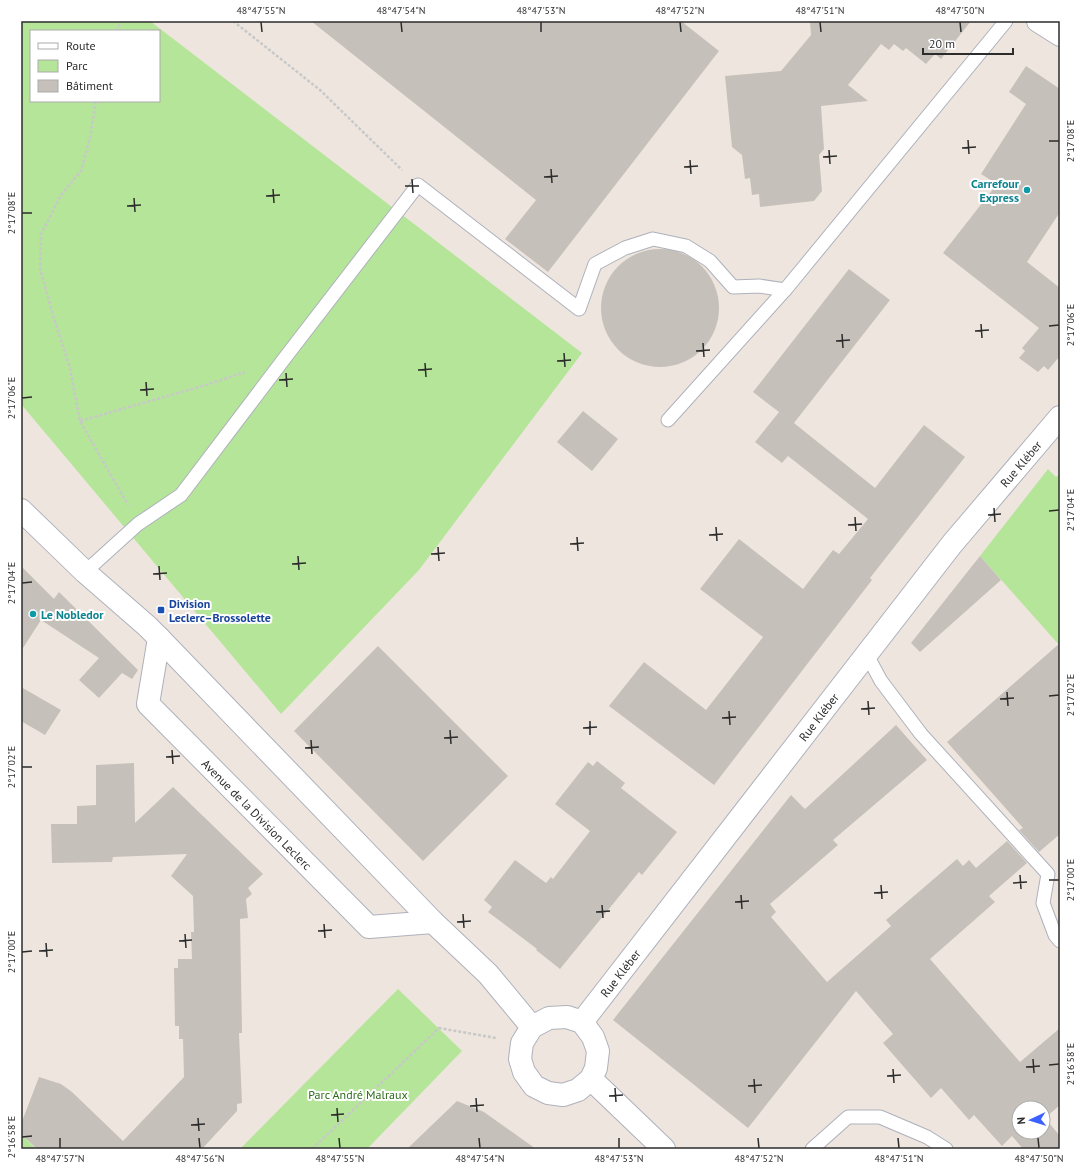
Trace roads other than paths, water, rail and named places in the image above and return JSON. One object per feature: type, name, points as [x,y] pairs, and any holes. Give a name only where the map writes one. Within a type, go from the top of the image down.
[{"type":"street","points":[[1038,21],[1060,35]]},
{"type":"street","name":"Rue Kléber","points":[[582,1022],[952,544],[1060,416]]},
{"type":"street","points":[[22,511],[85,572],[147,626],[433,922],[488,974],[527,1035]]},
{"type":"street","name":"Avenue de la Division Leclerc","points":[[159,638],[148,704],[369,927],[433,922]]},
{"type":"street","points":[[567,1017],[582,1022],[593,1037],[598,1051],[596,1068],[591,1079],[578,1090],[563,1095],[548,1093],[534,1086],[524,1072],[520,1059],[527,1035],[549,1018],[567,1017]]},
{"type":"street","points":[[591,1079],[664,1149]]},
{"type":"lane","points":[[668,420],[785,290],[1006,21]]},
{"type":"lane","points":[[85,572],[138,524],[182,495],[284,359],[418,186],[579,309],[595,264],[625,248],[653,239],[686,246],[710,261],[733,288],[759,286],[785,290]]},
{"type":"lane","points":[[866,655],[881,681],[921,734],[1048,874],[1043,903],[1055,935],[1060,941]]},
{"type":"lane","points":[[812,1149],[848,1117],[880,1117],[927,1137],[946,1149]]},
{"type":"place","name":"Carrefour Express","points":[[1027,190]]},
{"type":"place","name":"Division Leclerc–Brossolette","points":[[161,610]]},
{"type":"place","name":"Le Nobledor","points":[[33,614]]},
{"type":"park label","name":"Parc André Malraux","points":[[358,1094]]}]
